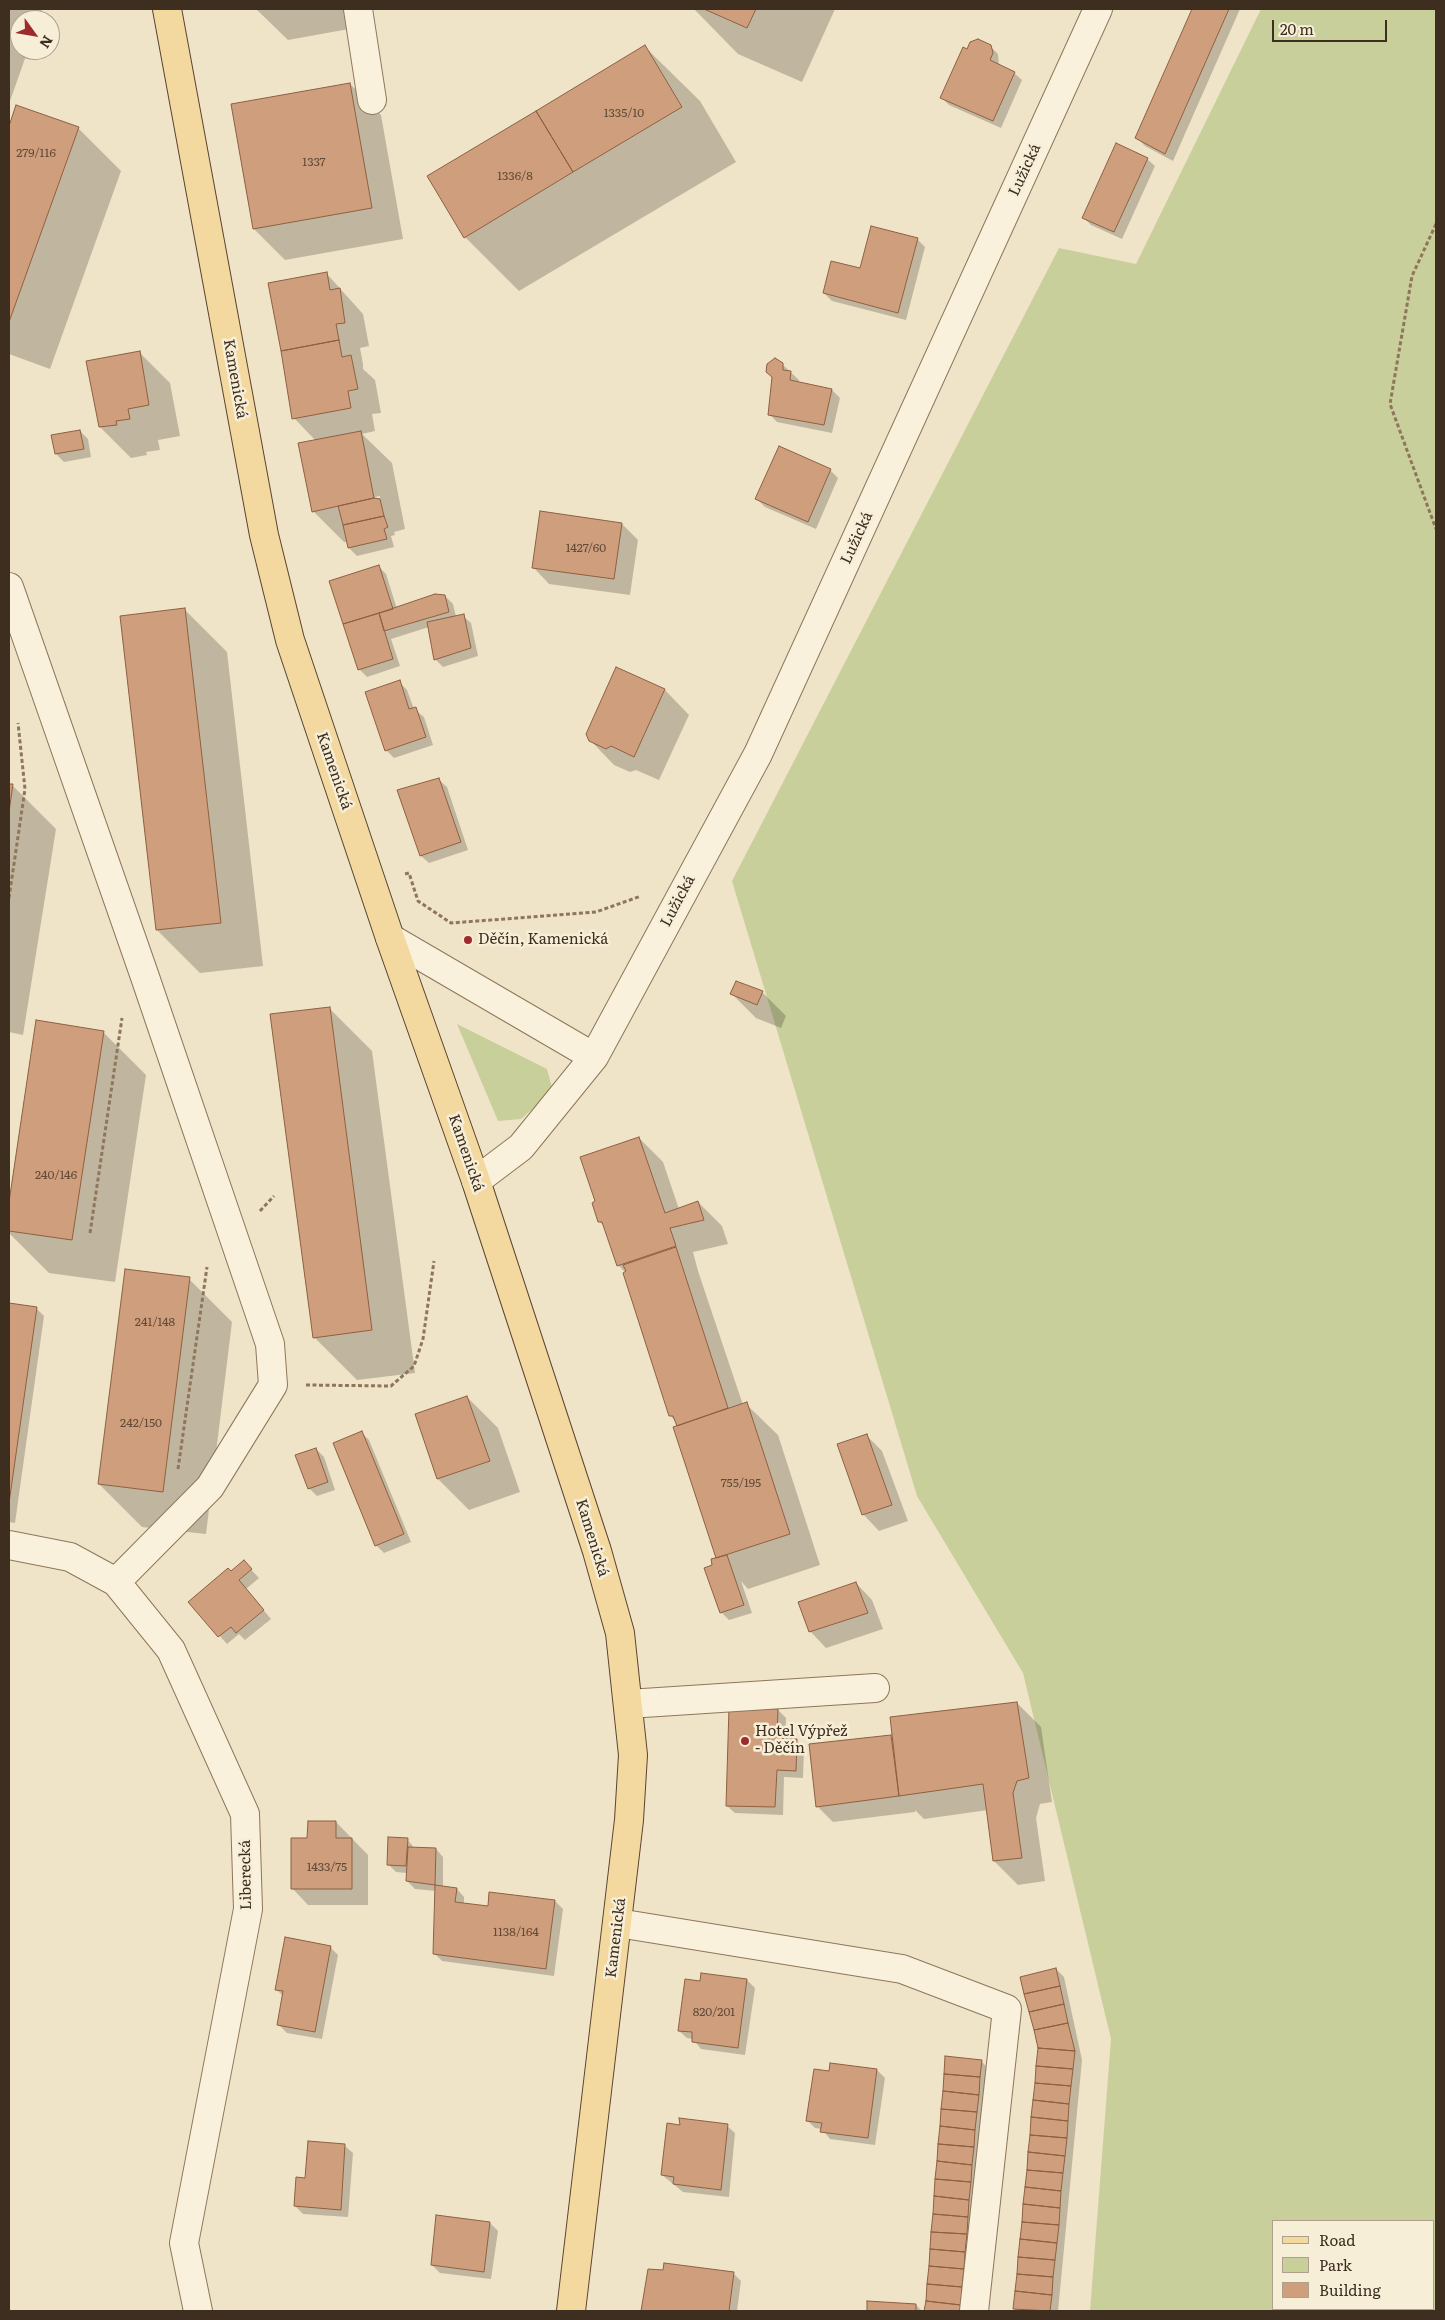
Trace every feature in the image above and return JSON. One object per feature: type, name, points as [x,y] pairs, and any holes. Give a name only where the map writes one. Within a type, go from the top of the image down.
[{"type":"main road","name":"Kamenická","points":[[167,9],[264,535],[290,640],[390,938],[476,1181],[597,1551],[620,1633],[632,1755],[629,1820],[571,2311]]},
{"type":"street","points":[[358,9],[372,100]]},
{"type":"street","name":"Lužická","points":[[476,1181],[520,1148],[594,1057],[758,754],[1098,9]]},
{"type":"street","points":[[9,587],[270,1344],[272,1385],[210,1487],[116,1582]]},
{"type":"street","points":[[390,938],[594,1057]]},
{"type":"street","name":"Liberecká","points":[[9,1545],[70,1557],[116,1582],[171,1650],[245,1814],[248,1910],[184,2243],[198,2311]]},
{"type":"street","points":[[628,1704],[875,1688]]},
{"type":"street","points":[[618,1922],[902,1969],[1007,2009],[974,2311]]},
{"type":"path","points":[[1436,224],[1412,276],[1390,404],[1436,529]]},
{"type":"path","points":[[9,898],[25,789],[17,713]]},
{"type":"path","points":[[372,883],[409,873],[418,900],[450,923],[596,912],[648,893]]},
{"type":"path","points":[[90,1233],[124,1000],[145,977]]},
{"type":"path","points":[[178,1472],[208,1261],[235,1239],[274,1196]]},
{"type":"path","points":[[272,1385],[391,1386],[414,1366],[423,1339],[434,1261]]},
{"type":"green space","points":[[1261,9],[1436,9],[1436,2311],[1090,2311],[1111,2039],[1023,1673],[917,1496],[732,881],[1059,248],[1136,264]]},
{"type":"green space","points":[[457,1024],[547,1069],[553,1091],[521,1119],[498,1121]]},
{"type":"building","points":[[704,9],[756,9],[747,28]]},
{"type":"building","points":[[1192,9],[1229,9],[1165,154],[1135,138]]},
{"type":"building","points":[[978,39],[991,45],[993,53],[990,60],[1015,72],[993,121],[940,98],[963,47],[967,49],[970,42]]},
{"type":"building","points":[[645,45],[682,107],[573,172],[536,111]]},
{"type":"building","points":[[350,83],[372,208],[253,229],[231,104]]},
{"type":"building","points":[[16,105],[79,127],[9,322],[9,126]]},
{"type":"building","points":[[536,111],[573,172],[464,238],[427,176]]},
{"type":"building","points":[[1116,143],[1148,158],[1114,232],[1082,218]]},
{"type":"building","points":[[871,226],[918,238],[898,313],[823,293],[831,261],[860,268]]},
{"type":"building","points":[[327,272],[330,290],[340,288],[345,323],[336,324],[339,340],[281,351],[268,283]]},
{"type":"building","points":[[339,340],[342,357],[351,355],[358,389],[348,391],[351,408],[292,419],[281,351]]},
{"type":"building","points":[[140,351],[149,405],[128,409],[130,419],[116,421],[117,425],[99,427],[86,361]]},
{"type":"building","points":[[775,358],[783,363],[783,370],[791,371],[790,380],[832,389],[824,425],[768,415],[772,377],[766,372],[767,364]]},
{"type":"building","points":[[80,430],[84,449],[55,454],[51,435]]},
{"type":"building","points":[[361,431],[374,498],[312,512],[298,443]]},
{"type":"building","points":[[779,446],[831,469],[808,522],[755,499]]},
{"type":"building","points":[[374,498],[380,499],[384,516],[343,525],[338,506]]},
{"type":"building","points":[[540,511],[622,523],[614,579],[532,568]]},
{"type":"building","points":[[384,516],[388,527],[384,529],[387,539],[348,548],[343,525]]},
{"type":"building","points":[[379,565],[393,609],[343,624],[329,581]]},
{"type":"building","points":[[435,594],[445,595],[449,612],[384,631],[379,613]]},
{"type":"building","points":[[185,608],[221,923],[156,930],[120,616]]},
{"type":"building","points":[[379,613],[393,659],[358,670],[343,624]]},
{"type":"building","points":[[464,614],[471,648],[434,660],[427,622]]},
{"type":"building","points":[[616,667],[665,689],[634,757],[611,746],[606,749],[589,741],[586,734]]},
{"type":"building","points":[[400,680],[409,709],[416,707],[426,737],[385,751],[365,692]]},
{"type":"building","points":[[439,778],[461,842],[420,856],[397,790]]},
{"type":"building","points":[[9,784],[13,784],[9,812]]},
{"type":"building","points":[[736,981],[763,991],[757,1005],[730,994]]},
{"type":"building","points":[[330,1007],[372,1330],[313,1338],[270,1014]]},
{"type":"building","points":[[36,1020],[104,1031],[72,1240],[9,1231],[9,1202]]},
{"type":"building","points":[[639,1137],[665,1213],[698,1201],[704,1220],[670,1228],[676,1246],[617,1266],[602,1222],[598,1222],[592,1203],[595,1201],[580,1157]]},
{"type":"building","points":[[676,1247],[728,1408],[677,1426],[673,1416],[669,1416],[623,1273],[626,1271],[623,1265]]},
{"type":"building","points":[[125,1269],[190,1277],[163,1492],[98,1484]]},
{"type":"building","points":[[9,1303],[37,1307],[9,1503]]},
{"type":"building","points":[[467,1396],[490,1461],[437,1479],[415,1414]]},
{"type":"building","points":[[747,1402],[790,1534],[716,1558],[673,1427]]},
{"type":"building","points":[[362,1431],[404,1534],[375,1546],[333,1443]]},
{"type":"building","points":[[867,1434],[892,1505],[862,1515],[837,1444]]},
{"type":"building","points":[[316,1448],[328,1482],[308,1489],[295,1455]]},
{"type":"building","points":[[727,1555],[744,1605],[720,1613],[704,1568],[712,1565],[711,1559]]},
{"type":"building","points":[[244,1560],[252,1569],[239,1580],[264,1610],[236,1633],[231,1627],[218,1637],[188,1602],[228,1568],[231,1571]]},
{"type":"building","points":[[856,1582],[868,1613],[809,1632],[798,1602]]},
{"type":"building","points":[[1017,1702],[1029,1778],[1017,1781],[1013,1793],[1022,1858],[993,1861],[983,1784],[899,1796],[890,1717]]},
{"type":"building","points":[[729,1708],[778,1709],[777,1738],[797,1739],[796,1771],[777,1770],[775,1807],[726,1806]]},
{"type":"building","points":[[891,1735],[899,1796],[816,1807],[809,1744]]},
{"type":"building","points":[[308,1821],[336,1821],[336,1838],[352,1838],[352,1889],[291,1889],[291,1838],[307,1838]]},
{"type":"building","points":[[388,1837],[408,1838],[406,1866],[387,1865]]},
{"type":"building","points":[[408,1847],[436,1848],[435,1885],[406,1881]]},
{"type":"building","points":[[435,1885],[457,1888],[455,1902],[488,1906],[489,1892],[555,1900],[546,1969],[433,1954]]},
{"type":"building","points":[[285,1937],[331,1946],[315,2032],[277,2025],[283,1991],[275,1990]]},
{"type":"building","points":[[1056,1968],[1060,1986],[1024,1994],[1020,1977]]},
{"type":"building","points":[[701,1973],[747,1979],[738,2048],[692,2042],[692,2032],[678,2031],[685,1979],[700,1981]]},
{"type":"building","points":[[1060,1986],[1064,2004],[1029,2012],[1024,1994]]},
{"type":"building","points":[[1064,2004],[1068,2023],[1034,2030],[1029,2012]]},
{"type":"building","points":[[1068,2023],[1075,2051],[1038,2048],[1034,2030]]},
{"type":"building","points":[[1038,2048],[1075,2051],[1073,2069],[1036,2066]]},
{"type":"building","points":[[945,2056],[982,2060],[980,2077],[944,2074]]},
{"type":"building","points":[[830,2063],[877,2069],[868,2138],[820,2132],[822,2123],[806,2121],[814,2069],[829,2071]]},
{"type":"building","points":[[1036,2066],[1073,2069],[1071,2086],[1035,2083]]},
{"type":"building","points":[[944,2074],[980,2077],[979,2095],[943,2091]]},
{"type":"building","points":[[1035,2083],[1071,2086],[1069,2104],[1033,2100]]},
{"type":"building","points":[[943,2091],[979,2095],[977,2112],[941,2109]]},
{"type":"building","points":[[1033,2100],[1069,2104],[1068,2121],[1031,2117]]},
{"type":"building","points":[[941,2109],[977,2112],[975,2130],[940,2126]]},
{"type":"building","points":[[1031,2117],[1068,2121],[1067,2138],[1030,2135]]},
{"type":"building","points":[[679,2118],[728,2124],[721,2190],[673,2184],[674,2177],[661,2175],[667,2123],[680,2125]]},
{"type":"building","points":[[940,2126],[975,2130],[974,2147],[938,2144]]},
{"type":"building","points":[[1030,2135],[1067,2138],[1065,2156],[1028,2152]]},
{"type":"building","points":[[308,2141],[345,2144],[341,2210],[294,2206],[296,2177],[305,2178]]},
{"type":"building","points":[[938,2144],[974,2147],[972,2165],[937,2161]]},
{"type":"building","points":[[1028,2152],[1065,2156],[1063,2173],[1027,2170]]},
{"type":"building","points":[[937,2161],[972,2165],[971,2182],[935,2179]]},
{"type":"building","points":[[1027,2170],[1063,2173],[1061,2191],[1025,2187]]},
{"type":"building","points":[[935,2179],[971,2182],[969,2200],[934,2196]]},
{"type":"building","points":[[1025,2187],[1061,2191],[1060,2208],[1023,2204]]},
{"type":"building","points":[[934,2196],[969,2200],[968,2217],[933,2214]]},
{"type":"building","points":[[1023,2204],[1060,2208],[1059,2225],[1022,2222]]},
{"type":"building","points":[[933,2214],[968,2217],[967,2234],[931,2232]]},
{"type":"building","points":[[436,2215],[490,2222],[484,2272],[431,2265]]},
{"type":"building","points":[[1022,2222],[1059,2225],[1057,2243],[1020,2239]]},
{"type":"building","points":[[931,2232],[967,2234],[965,2252],[930,2249]]},
{"type":"building","points":[[1020,2239],[1057,2243],[1055,2260],[1018,2257]]},
{"type":"building","points":[[930,2249],[965,2252],[964,2269],[929,2266]]},
{"type":"building","points":[[1018,2257],[1055,2260],[1053,2277],[1017,2274]]},
{"type":"building","points":[[664,2263],[734,2272],[729,2311],[641,2311],[648,2269],[663,2270]]},
{"type":"building","points":[[929,2266],[964,2269],[962,2287],[927,2284]]},
{"type":"building","points":[[1017,2274],[1053,2277],[1052,2295],[1015,2291]]},
{"type":"building","points":[[927,2284],[962,2287],[961,2305],[926,2301]]},
{"type":"building","points":[[1015,2291],[1052,2295],[1050,2311],[1013,2309]]},
{"type":"building","points":[[867,2301],[916,2304],[916,2311],[867,2311]]},
{"type":"building","points":[[926,2301],[961,2305],[960,2311],[924,2311]]},
{"type":"place","name":"Děčín, Kamenická","points":[[468,940]]},
{"type":"place","name":"Hotel Výpřež - Děčín","points":[[745,1741]]}]
